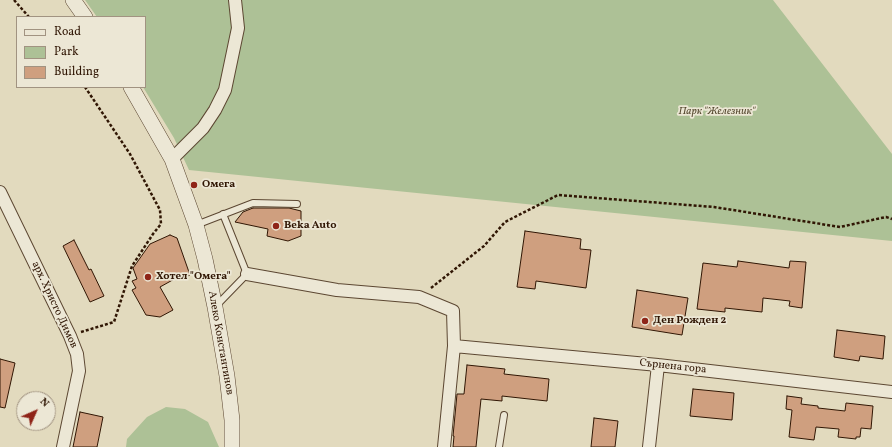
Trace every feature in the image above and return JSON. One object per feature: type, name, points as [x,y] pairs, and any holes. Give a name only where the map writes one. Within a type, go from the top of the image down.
[{"type":"street","points":[[73,0],[84,16]]},
{"type":"street","points":[[172,159],[203,128],[215,110],[225,90],[238,28],[235,0]]},
{"type":"street","name":"Алеко Константинов","points":[[132,88],[172,159],[196,225],[215,307],[227,376],[232,420],[232,447]]},
{"type":"street","name":"арх. Христо Димов","points":[[0,192],[70,336],[77,354],[79,371],[63,447]]},
{"type":"street","points":[[247,274],[336,290],[419,297],[454,311],[454,346],[444,447]]},
{"type":"street","name":"Сърнена гора","points":[[454,346],[658,365],[892,392]]},
{"type":"street","points":[[649,447],[658,365]]},
{"type":"lane","points":[[196,225],[253,203],[297,204]]},
{"type":"lane","points":[[215,307],[247,274],[223,214]]},
{"type":"lane","points":[[499,447],[504,415]]},
{"type":"path","points":[[14,0],[28,16]]},
{"type":"path","points":[[70,336],[114,322],[132,266],[161,224],[160,210],[130,154],[86,88]]},
{"type":"path","points":[[419,297],[484,246],[505,222],[558,195],[714,207],[840,227],[886,217],[892,219]]},
{"type":"green space","name":"Парк \"Железник\"","points":[[85,0],[773,0],[892,154],[892,241],[189,170],[174,138],[144,88],[146,88],[146,16],[96,16]]},
{"type":"green space","points":[[166,407],[185,409],[208,422],[219,447],[126,447],[127,439],[147,417]]},
{"type":"building","name":"Beka Auto","points":[[253,208],[289,208],[301,211],[301,236],[288,241],[267,236],[268,229],[235,222],[243,212]]},
{"type":"building","points":[[525,231],[581,239],[580,249],[591,250],[586,288],[536,281],[535,289],[517,287]]},
{"type":"building","name":"Хотел \"Омега\"","points":[[170,235],[177,238],[190,275],[180,279],[178,277],[160,287],[173,310],[160,317],[146,315],[132,290],[136,288],[132,281],[137,279],[133,268],[150,244]]},
{"type":"building","points":[[74,240],[89,270],[91,269],[104,296],[90,302],[63,246]]},
{"type":"building","points":[[738,261],[789,268],[790,261],[806,262],[802,308],[789,306],[790,301],[763,298],[762,312],[725,308],[725,312],[697,309],[703,263],[737,267]]},
{"type":"building","points":[[637,290],[688,298],[682,335],[632,327]]},
{"type":"building","points":[[837,330],[885,336],[883,359],[860,356],[859,361],[834,357]]},
{"type":"building","points":[[0,359],[15,363],[5,408],[0,407]]},
{"type":"building","points":[[467,365],[505,369],[504,374],[549,379],[547,401],[502,396],[502,401],[481,399],[476,447],[453,447],[457,394],[464,394]]},
{"type":"building","points":[[693,389],[734,393],[732,420],[690,416]]},
{"type":"building","points":[[787,396],[802,398],[801,404],[818,406],[818,408],[845,411],[846,403],[873,406],[871,429],[861,428],[860,437],[856,437],[856,439],[838,437],[839,429],[816,427],[814,440],[789,437],[792,410],[786,409]]},
{"type":"building","points":[[80,412],[103,417],[97,447],[73,447]]},
{"type":"building","points":[[594,418],[618,421],[615,447],[591,447]]},
{"type":"place","name":"Омега","points":[[194,185]]},
{"type":"place","name":"Beka Auto","points":[[276,226]]},
{"type":"place","name":"Хотел \"Омега\"","points":[[148,277]]},
{"type":"place","name":"Ден Рожден 2","points":[[645,321]]}]
